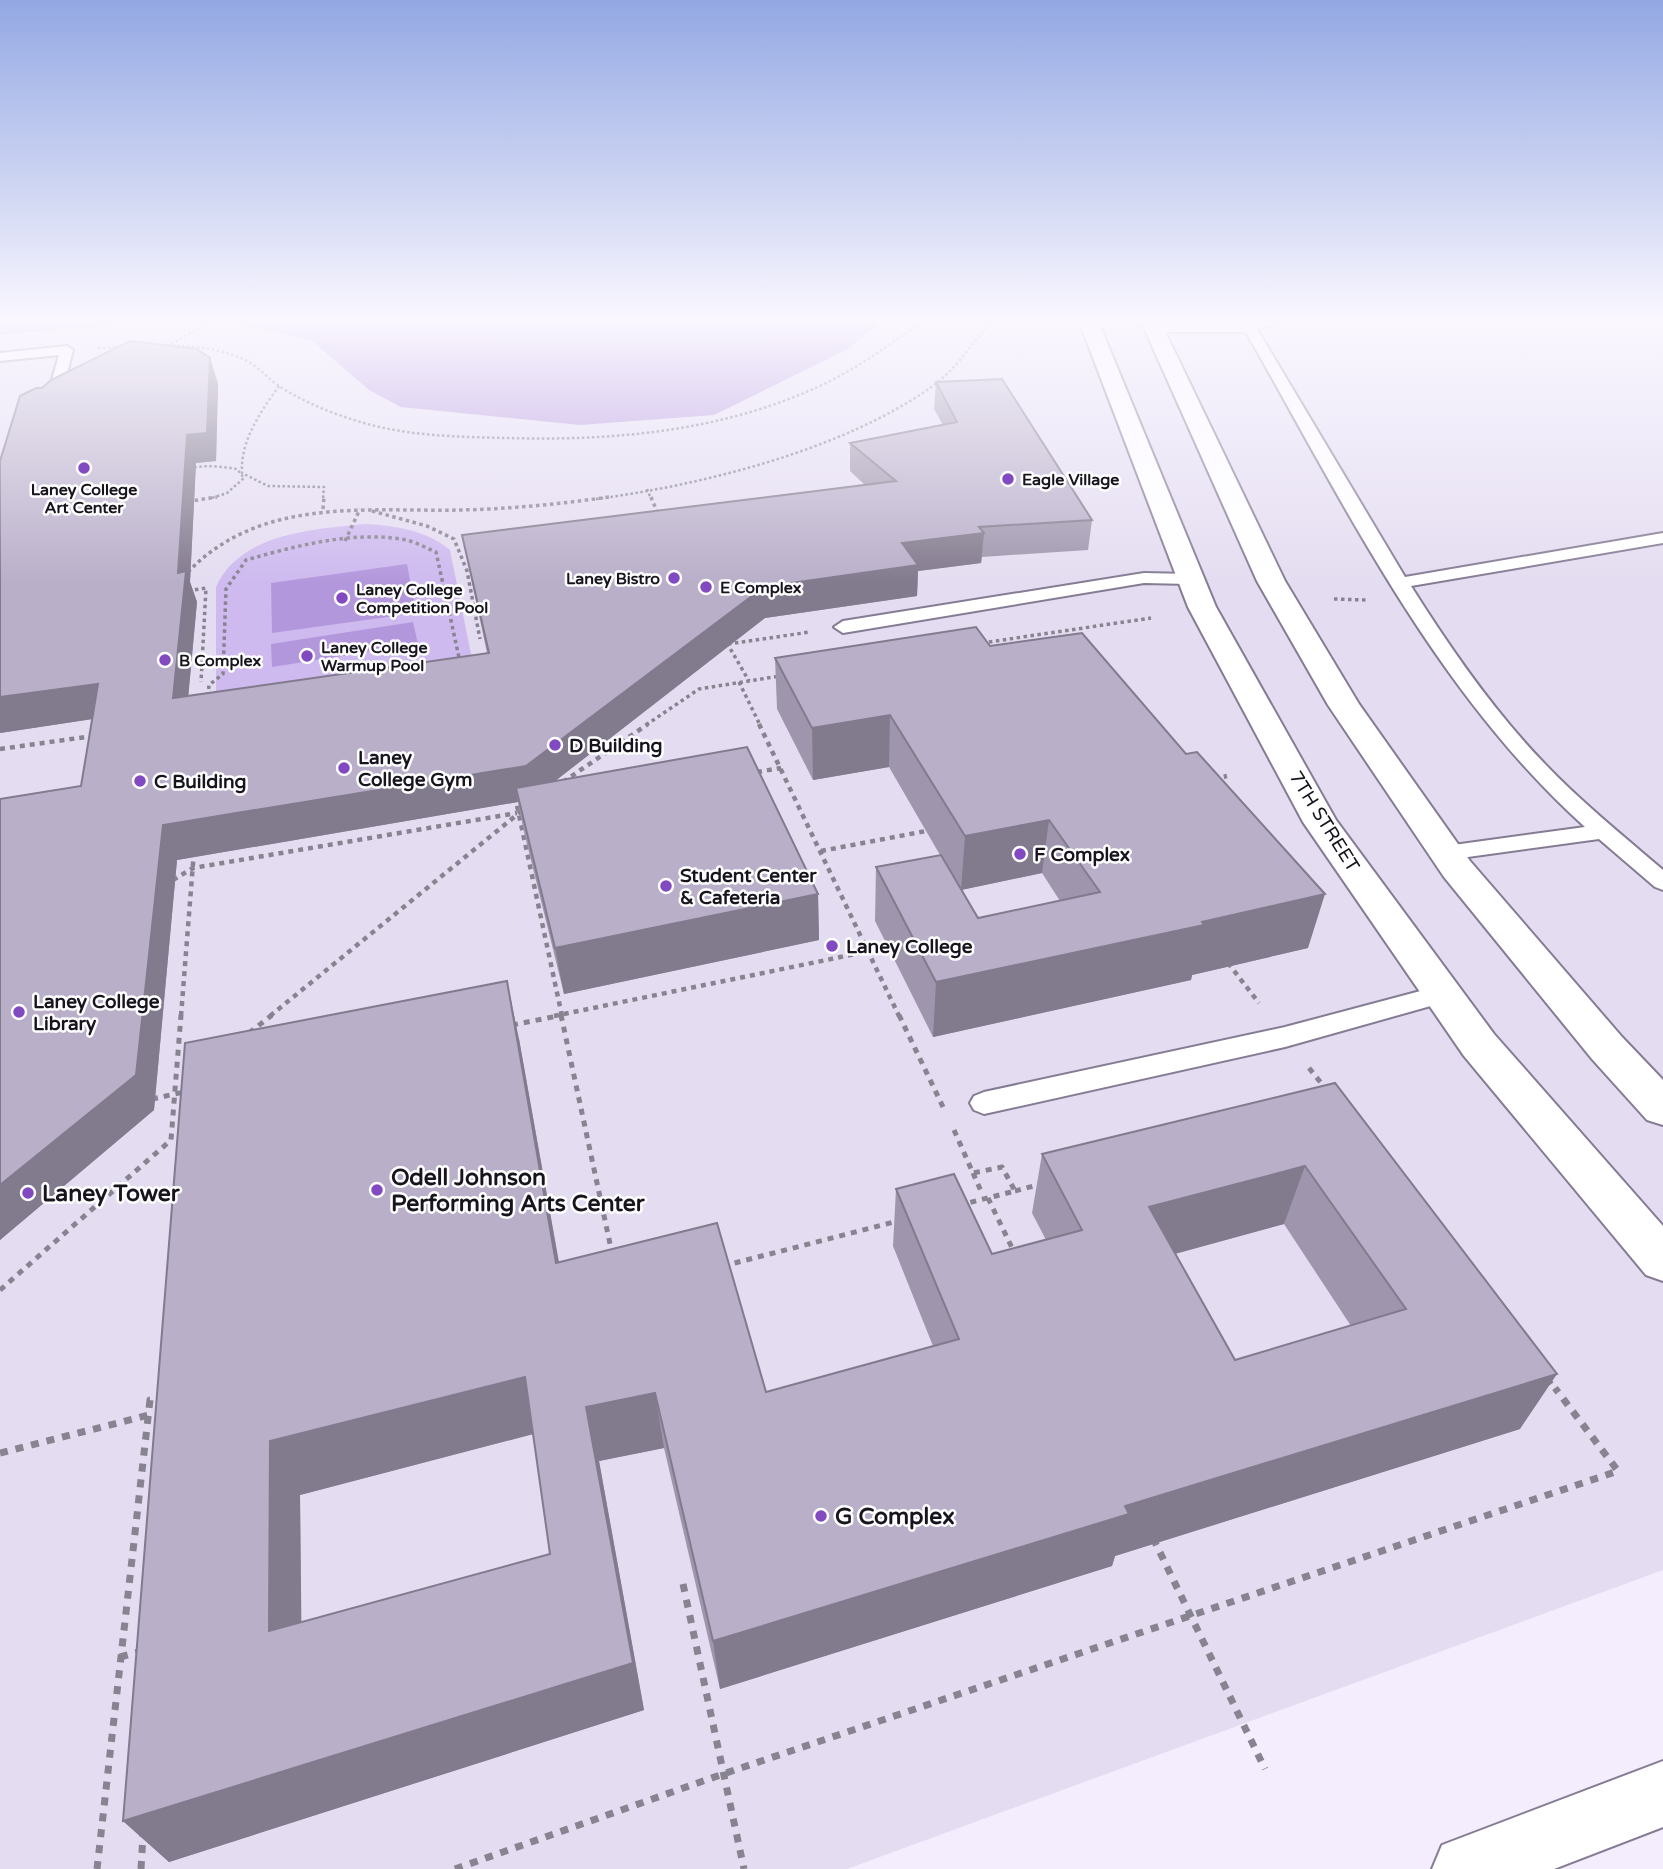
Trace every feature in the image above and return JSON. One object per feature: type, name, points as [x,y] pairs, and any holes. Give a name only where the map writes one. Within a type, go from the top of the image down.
[{"type":"main road","name":"7TH STREET","points":[[1122,408],[1202,607],[1321,822],[1479,1045],[1663,1260]]},
{"type":"main road","points":[[1191,408],[1271,581],[1344,705],[1446,853],[1607,1048],[1663,1108]]},
{"type":"main road","points":[[1466,1869],[1663,1794]]},
{"type":"lane","points":[[1297,408],[1409,600],[1520,749],[1604,831],[1663,882]]},
{"type":"lane","points":[[1400,583],[1663,538]]},
{"type":"lane","points":[[844,627],[1144,578],[1190,579]]},
{"type":"lane","points":[[1446,853],[1604,831]]},
{"type":"lane","points":[[984,1103],[1286,1037],[1443,993]]},
{"type":"path","points":[[263,408],[241,455],[242,473],[244,478],[234,488],[193,500],[166,498],[158,493],[155,486],[171,473],[193,467],[226,465],[242,473],[268,486],[324,487],[323,509]]},
{"type":"path","points":[[327,408],[352,420],[401,430],[465,437],[553,441],[621,438],[681,430],[735,419],[769,408]]},
{"type":"path","points":[[185,577],[218,547],[288,515],[323,509],[480,510],[567,502],[648,489],[726,471],[828,440],[897,408]]},
{"type":"path","points":[[648,489],[661,522]]},
{"type":"path","points":[[345,541],[360,509]]},
{"type":"path","points":[[360,509],[417,523],[453,537],[463,554],[480,639]]},
{"type":"path","points":[[206,708],[209,685],[223,674],[226,589],[246,559],[285,548],[373,537],[408,540],[436,552],[462,669]]},
{"type":"path","points":[[184,591],[206,588],[201,682]]},
{"type":"path","points":[[957,609],[992,653]]},
{"type":"path","points":[[971,645],[1151,618]]},
{"type":"path","points":[[714,646],[819,630]]},
{"type":"path","points":[[722,634],[749,681]]},
{"type":"path","points":[[552,790],[699,689],[788,674]]},
{"type":"path","points":[[739,682],[920,1056]]},
{"type":"path","points":[[0,750],[96,736]]},
{"type":"path","points":[[755,773],[781,768]]},
{"type":"path","points":[[1202,781],[1227,776]]},
{"type":"path","points":[[512,786],[614,1262]]},
{"type":"path","points":[[172,881],[193,868],[518,813],[530,808]]},
{"type":"path","points":[[239,1041],[518,813]]},
{"type":"path","points":[[821,851],[926,831]]},
{"type":"path","points":[[0,1290],[171,1140],[195,841]]},
{"type":"path","points":[[507,1026],[870,951]]},
{"type":"path","points":[[1227,961],[1332,1097]]},
{"type":"path","points":[[174,1094],[185,1085]]},
{"type":"path","points":[[148,1100],[196,1090]]},
{"type":"path","points":[[1002,1167],[1015,1191]]},
{"type":"path","points":[[973,1173],[981,1191]]},
{"type":"path","points":[[962,1205],[1055,1180]]},
{"type":"path","points":[[988,1198],[1018,1260]]},
{"type":"path","points":[[713,1269],[910,1218]]},
{"type":"path","points":[[455,1869],[723,1774],[1618,1471],[1542,1372]]},
{"type":"path","points":[[97,1869],[150,1400],[160,1399]]},
{"type":"path","points":[[0,1453],[149,1415]]},
{"type":"path","points":[[1151,1535],[1265,1769]]},
{"type":"path","points":[[683,1584],[744,1869]]},
{"type":"path","points":[[120,1657],[156,1648]]},
{"type":"path","points":[[141,1869],[144,1828]]},
{"type":"shaded area","name":"Laney College","points":[[0,408],[1663,408],[1663,1570],[847,1869],[0,1869]]},
{"type":"shaded area","points":[[413,408],[728,408],[714,415],[580,425]]},
{"type":"shaded area","points":[[366,524],[410,530],[441,543],[450,550],[474,669],[216,709],[216,587],[227,569],[242,555],[280,537],[324,528]]},
{"type":"shaded area","name":"Laney College Competition Pool","points":[[407,564],[416,613],[272,633],[271,583]]},
{"type":"shaded area","name":"Laney College Warmup Pool","points":[[413,622],[418,644],[272,667],[271,644]]},
{"type":"building","points":[[16,408],[208,408],[207,433],[187,435],[178,573],[186,571],[173,698],[489,653],[462,535],[896,481],[850,443],[957,422],[950,408],[1021,408],[1092,520],[979,527],[984,533],[902,543],[918,565],[764,587],[526,766],[163,825],[136,1075],[0,1185],[0,799],[81,786],[98,684],[0,697],[0,461]]},
{"type":"building","points":[[976,627],[990,646],[1082,633],[1186,754],[1197,752],[1325,894],[1202,922],[1204,925],[936,982],[876,867],[941,855],[978,918],[1100,892],[1049,820],[965,836],[890,715],[812,728],[775,658]]},
{"type":"building","name":"Student Center & Cafeteria","points":[[747,747],[818,894],[555,948],[516,788]]},
{"type":"building","points":[[507,981],[556,1263],[717,1223],[766,1392],[959,1339],[896,1189],[954,1174],[992,1254],[1082,1230],[1042,1154],[1335,1083],[1557,1374],[1125,1506],[1129,1514],[713,1641],[655,1393],[586,1407],[633,1663],[123,1821],[185,1043]],"holes":[[[1305,1166],[1406,1309],[1235,1360],[1149,1207]],[[525,1377],[550,1554],[269,1631],[270,1441]]]},
{"type":"place","name":"Laney College Art Center","points":[[84,468]]},
{"type":"place","name":"Eagle Village","points":[[1008,479]]},
{"type":"place","name":"Laney Bistro","points":[[674,578]]},
{"type":"place","name":"E Complex","points":[[706,587]]},
{"type":"place","name":"Laney College Competition Pool","points":[[342,598]]},
{"type":"place","name":"Laney College Warmup Pool","points":[[307,656]]},
{"type":"place","name":"B Complex","points":[[165,660]]},
{"type":"place","name":"D Building","points":[[555,745]]},
{"type":"place","name":"Laney College Gym","points":[[344,768]]},
{"type":"place","name":"C Building","points":[[140,781]]},
{"type":"place","name":"F Complex","points":[[1020,854]]},
{"type":"place","name":"Student Center & Cafeteria","points":[[666,886]]},
{"type":"place","name":"Laney College","points":[[832,946]]},
{"type":"place","name":"Laney College Library","points":[[19,1012]]},
{"type":"place","name":"Odell Johnson Performing Arts Center","points":[[377,1190]]},
{"type":"place","name":"Laney Tower","points":[[28,1193]]},
{"type":"place","name":"G Complex","points":[[821,1516]]}]
